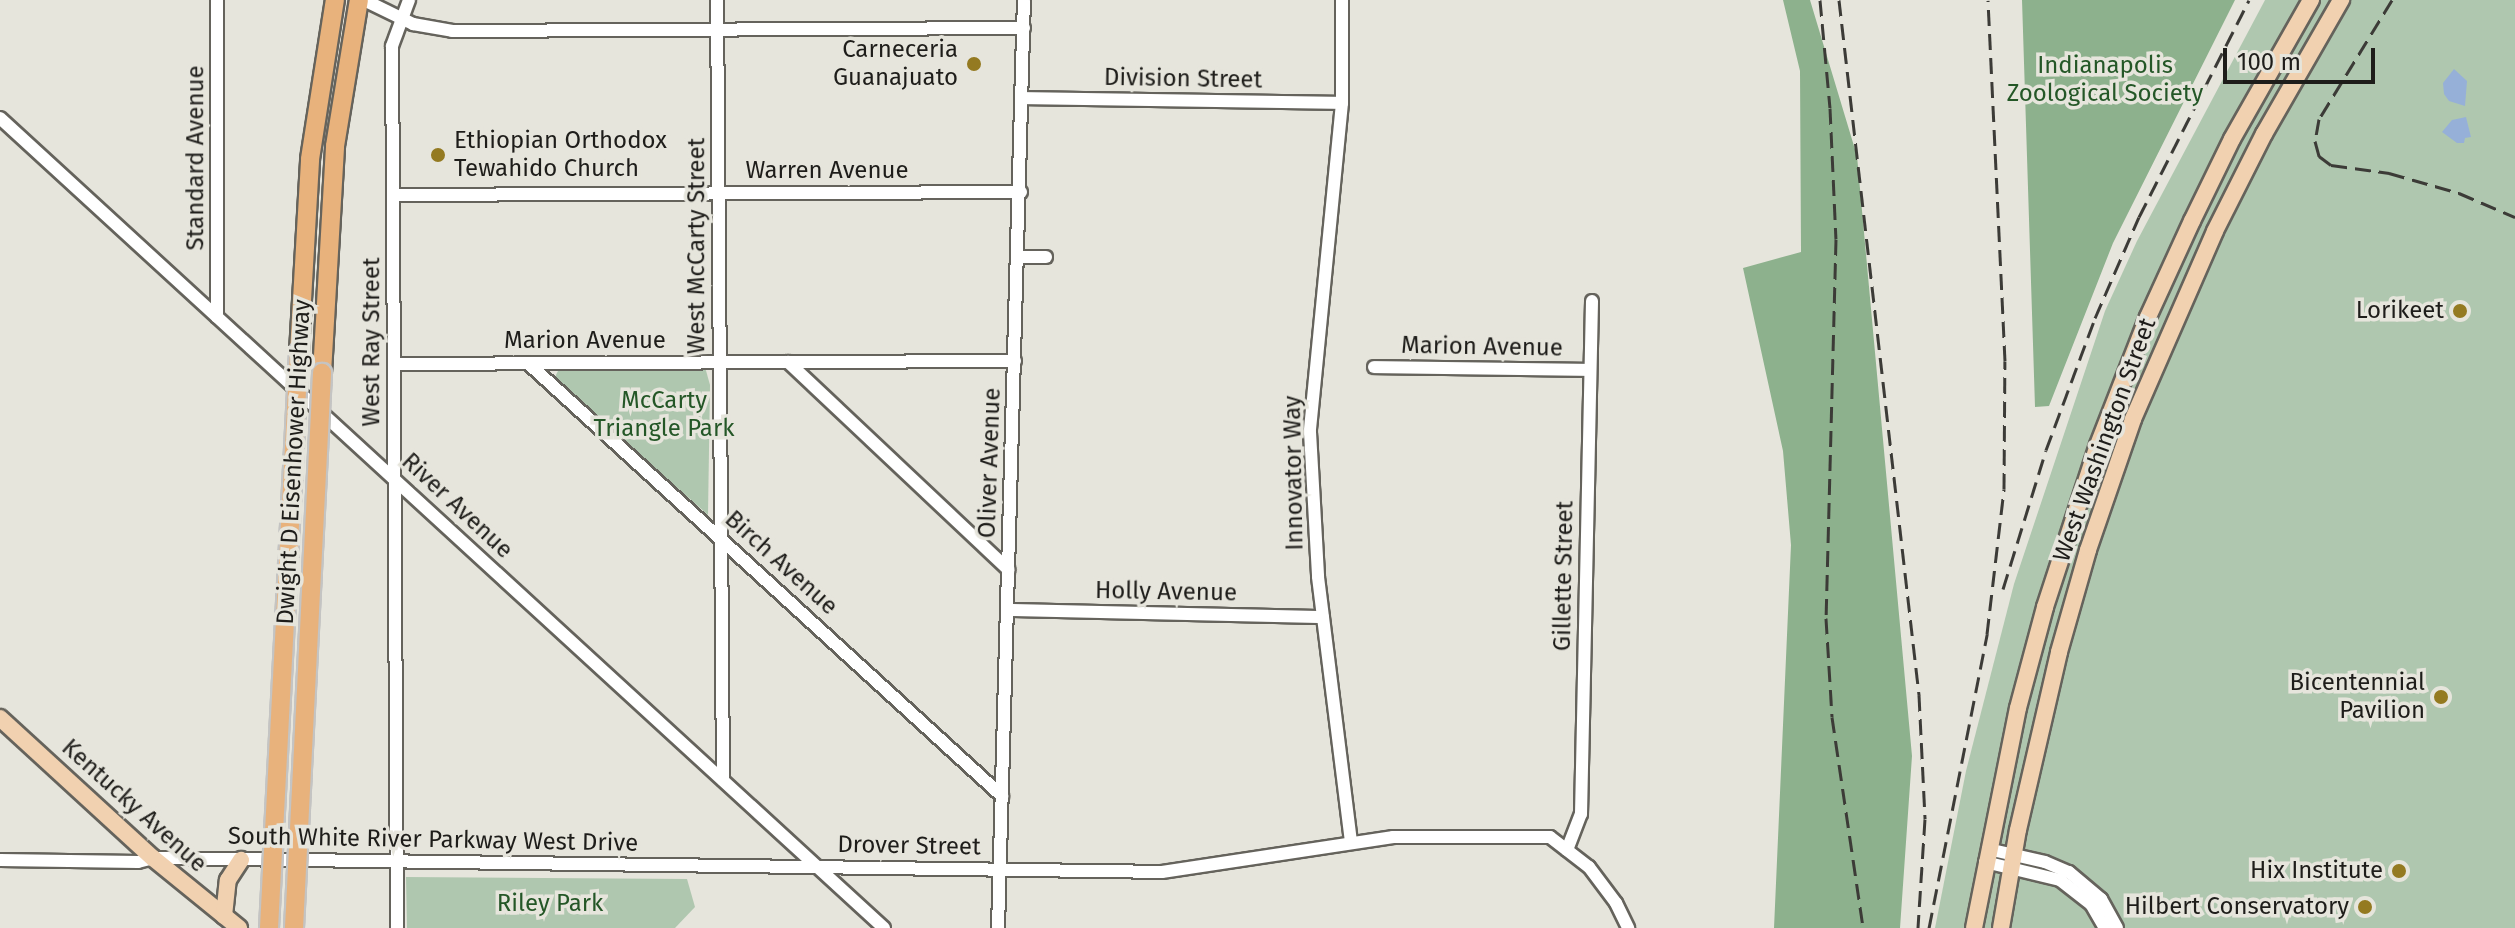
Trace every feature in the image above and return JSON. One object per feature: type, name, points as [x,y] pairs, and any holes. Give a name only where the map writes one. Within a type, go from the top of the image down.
[{"type":"highway","name":"Dwight D Eisenhower Highway","points":[[269,928],[310,159],[335,0]]},
{"type":"highway","name":"Dwight D Eisenhower Highway","points":[[294,928],[335,146],[352,33],[362,0]]},
{"type":"main road","name":"West Washington Street","points":[[1974,928],[1986,855],[2018,708],[2045,607],[2118,388],[2225,153],[2311,0]]},
{"type":"main road","name":"West Washington Street","points":[[2001,928],[2012,861],[2059,652],[2088,550],[2133,419],[2171,327],[2239,183],[2341,0]]},
{"type":"main road","name":"Kentucky Avenue","points":[[0,718],[153,858],[239,928]]},
{"type":"main road","points":[[224,916],[228,880],[241,860]]},
{"type":"street","name":"Standard Avenue","points":[[217,0],[217,317]]},
{"type":"street","points":[[362,0],[400,19],[452,31],[1024,28]]},
{"type":"street","name":"West Ray Street","points":[[397,928],[392,44],[409,0]]},
{"type":"street","name":"West McCarty Street","points":[[717,0],[723,780]]},
{"type":"street","name":"Oliver Avenue","points":[[998,928],[1024,98],[1024,0]]},
{"type":"street","name":"Innovator Way","points":[[1342,0],[1342,103],[1310,432],[1323,617],[1351,842]]},
{"type":"street","name":"Division Street","points":[[1024,98],[1342,103]]},
{"type":"street","name":"River Avenue","points":[[0,118],[884,928]]},
{"type":"street","name":"Warren Avenue","points":[[393,195],[1021,192]]},
{"type":"street","points":[[1019,257],[1046,257]]},
{"type":"street","name":"Gillette Street","points":[[1567,850],[1581,814],[1592,301]]},
{"type":"street","name":"Marion Avenue","points":[[395,364],[1015,361]]},
{"type":"street","points":[[788,362],[1009,570]]},
{"type":"street","name":"Birch Avenue","points":[[529,364],[1002,796]]},
{"type":"street","name":"Marion Avenue","points":[[1374,367],[1590,370]]},
{"type":"street","name":"Holly Avenue","points":[[1008,610],[1323,617]]},
{"type":"street","points":[[1000,869],[1162,872],[1266,859],[1351,842],[1431,836],[1550,837],[1589,867],[1616,903],[1628,928]]},
{"type":"street","points":[[1986,855],[2012,861],[2078,890],[2105,928]]},
{"type":"street","name":"South White River Parkway West Drive","points":[[0,860],[138,862],[153,858],[818,867]]},
{"type":"street","points":[[2012,861],[2045,862],[2088,884],[2111,912],[2117,928]]},
{"type":"street","name":"Drover Street","points":[[818,867],[1000,869]]},
{"type":"street","points":[[1000,869],[1016,870]]},
{"type":"green space","points":[[1783,0],[1810,0],[1857,156],[1912,756],[1900,928],[1774,928],[1791,545],[1783,451],[1743,268],[1801,252],[1800,71]]},
{"type":"green space","name":"Indianapolis Zoological Society","points":[[2022,0],[2235,0],[2113,243],[2049,406],[2035,407]]},
{"type":"green space","points":[[2265,0],[2515,0],[2515,928],[1935,928],[1966,771],[2014,584],[2105,311],[2137,241]]},
{"type":"green space","name":"McCarty Triangle Park","points":[[705,367],[710,385],[708,515],[556,380],[559,369]]},
{"type":"green space","name":"Riley Park","points":[[406,877],[687,879],[695,907],[675,928],[407,928]]},
{"type":"water","points":[[2454,69],[2467,81],[2465,106],[2449,101],[2444,94],[2443,83]]},
{"type":"water","points":[[2466,117],[2471,137],[2465,138],[2464,143],[2457,143],[2442,132],[2452,120]]},
{"type":"railway","points":[[1820,0],[1830,108],[1836,239],[1826,618],[1832,717],[1863,928]]},
{"type":"railway","points":[[1839,0],[1919,695],[1925,819],[1918,928]]},
{"type":"railway","points":[[1929,928],[1987,634],[2004,489],[2005,361],[1988,0]]},
{"type":"railway","points":[[2003,589],[2046,450],[2095,318],[2139,217],[2249,0]]},
{"type":"railway","points":[[2392,0],[2319,119],[2315,141],[2319,156],[2331,165],[2389,173],[2459,193],[2515,217]]},
{"type":"place","name":"Carneceria Guanajuato","points":[[974,64]]},
{"type":"place","name":"Ethiopian Orthodox Tewahido Church","points":[[438,155]]},
{"type":"place","name":"Lorikeet","points":[[2460,311]]},
{"type":"place","name":"Bicentennial Pavilion","points":[[2441,697]]},
{"type":"place","name":"Hix Institute","points":[[2399,871]]},
{"type":"place","name":"Hilbert Conservatory","points":[[2365,907]]}]
